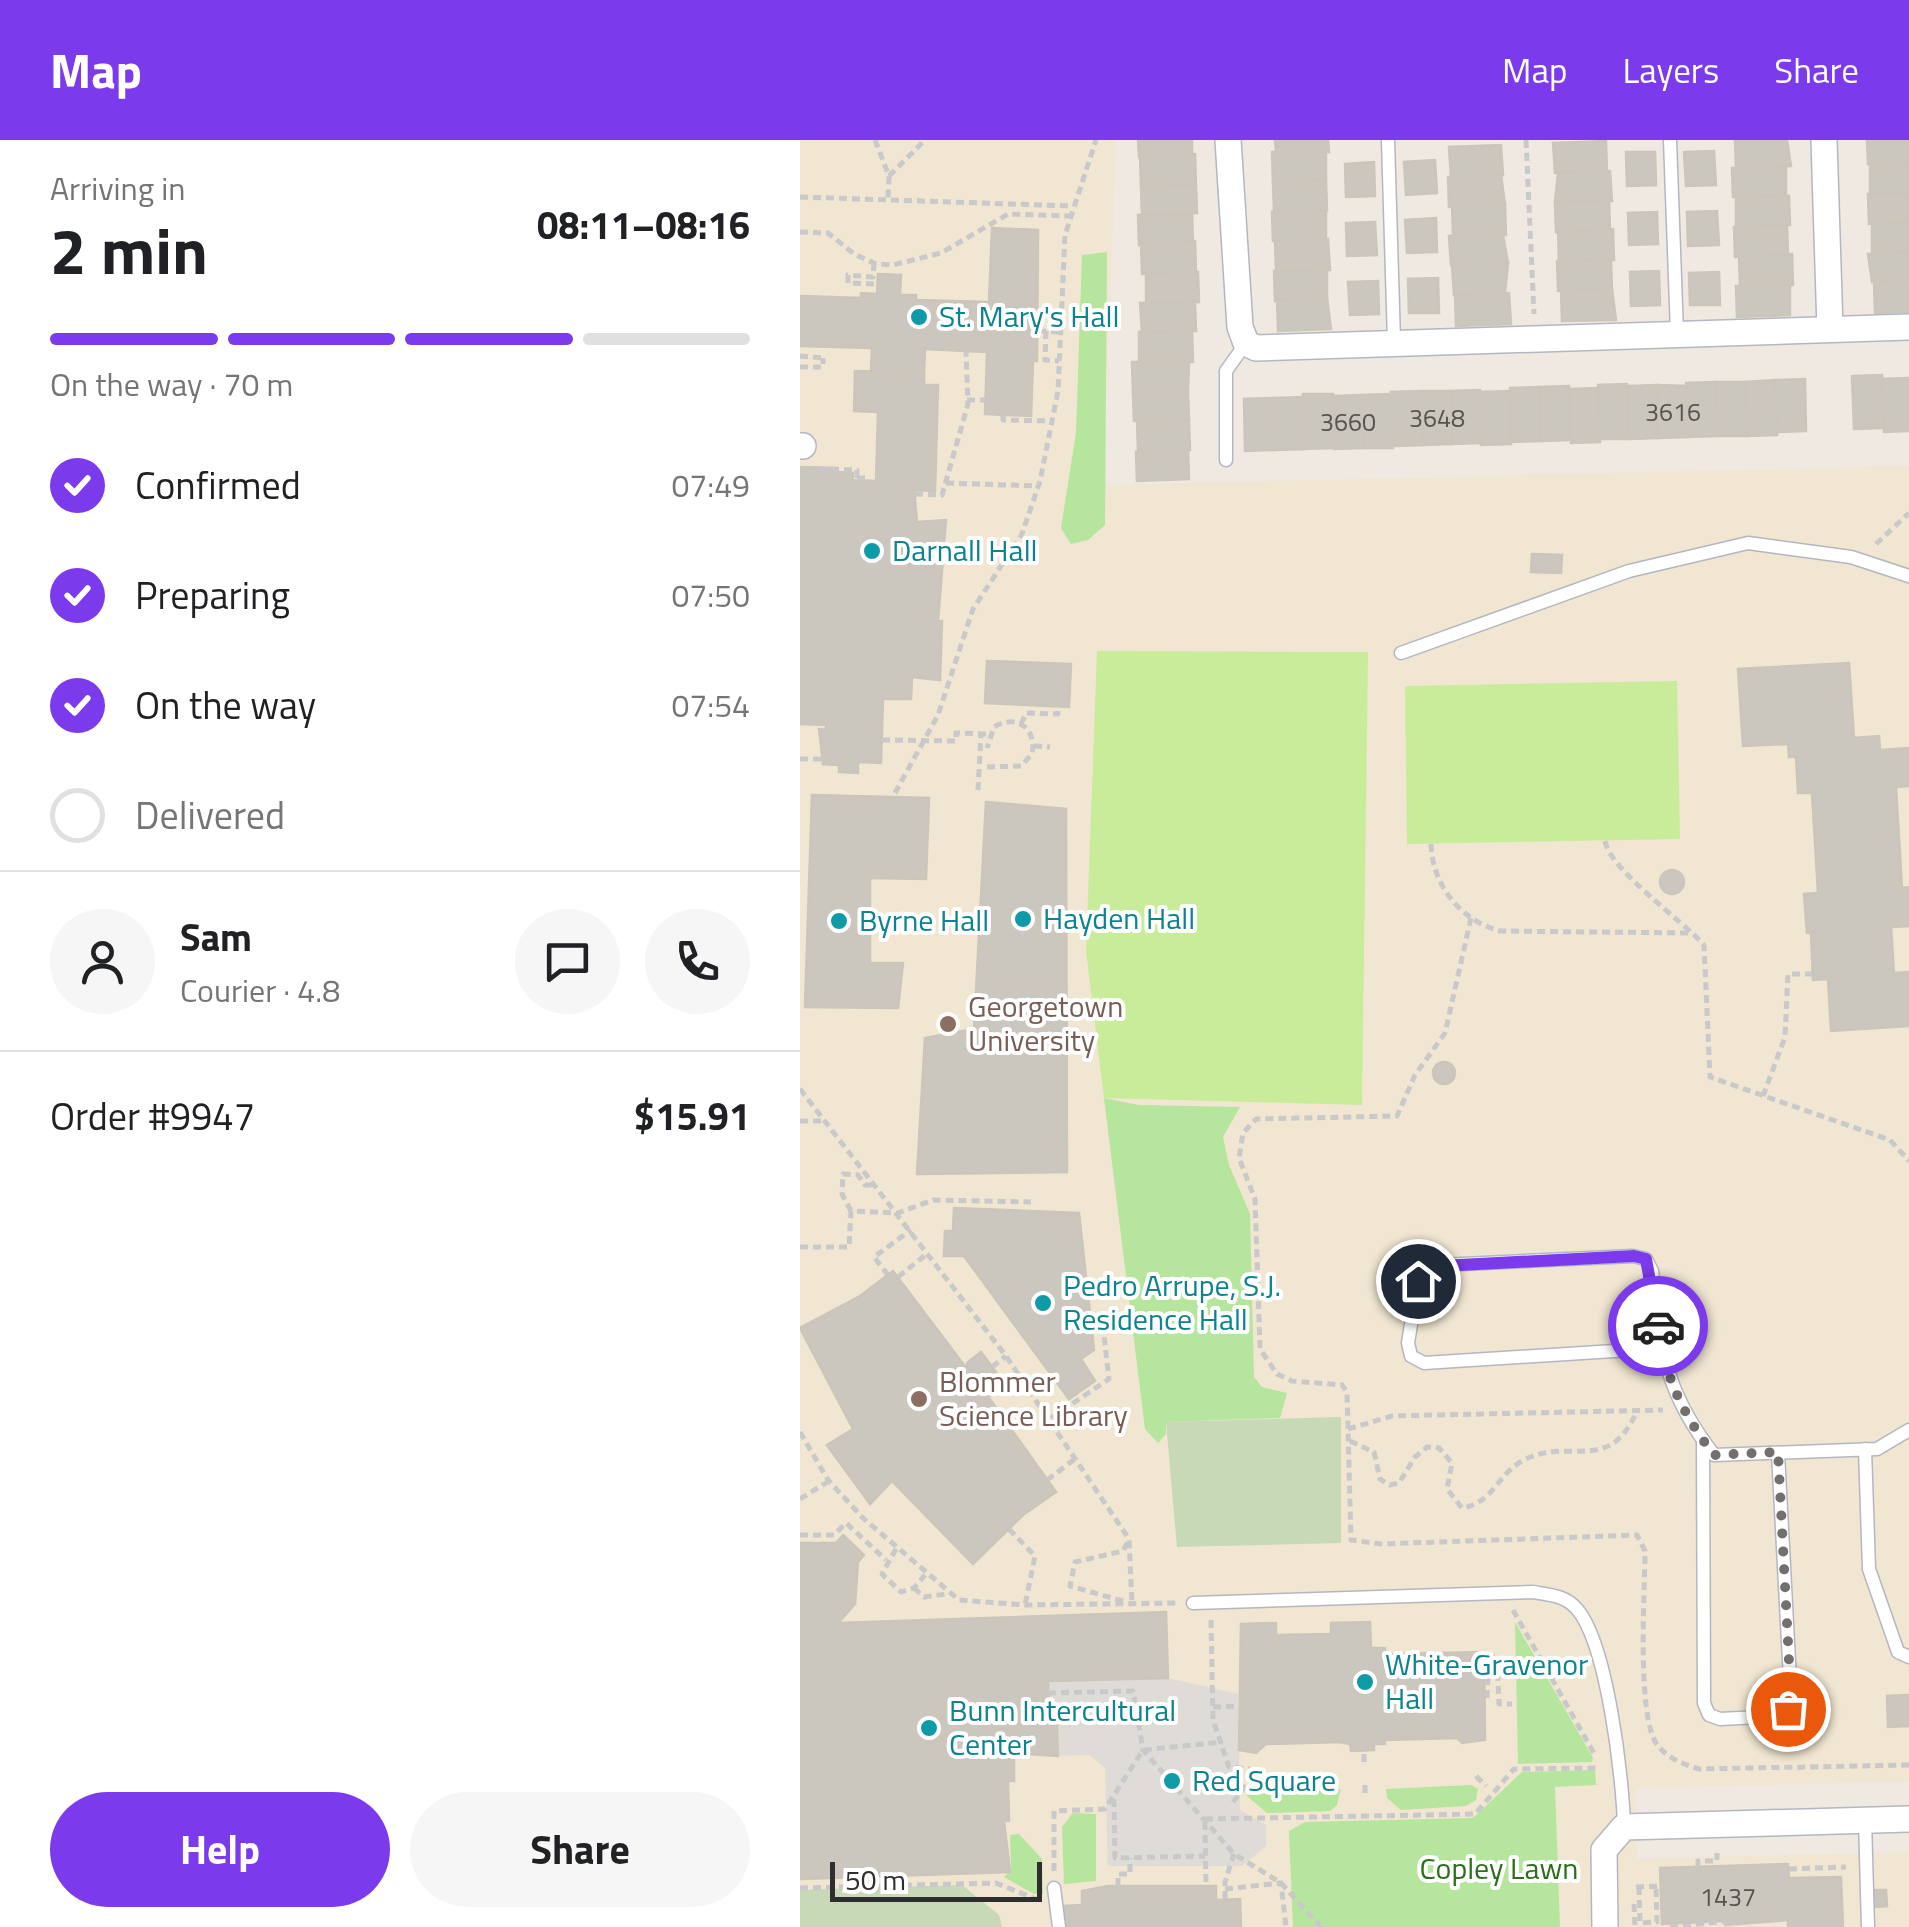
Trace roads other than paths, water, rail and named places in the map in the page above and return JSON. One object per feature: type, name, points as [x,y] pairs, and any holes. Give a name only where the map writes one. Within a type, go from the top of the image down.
[{"type":"street","points":[[1228,140],[1240,327],[1246,343],[1256,348],[1909,327]]},
{"type":"street","points":[[1824,140],[1830,328]]},
{"type":"street","points":[[1605,1927],[1603,1860],[1618,1831],[1909,1819]]},
{"type":"lane","points":[[1388,140],[1394,342]]},
{"type":"lane","points":[[1670,140],[1677,333]]},
{"type":"lane","points":[[1226,460],[1226,371],[1246,343]]},
{"type":"lane","points":[[1401,653],[1629,571],[1748,543],[1851,557],[1909,576]]},
{"type":"lane","points":[[1661,1348],[1424,1363],[1411,1356],[1408,1343],[1418,1281],[1440,1266],[1634,1256],[1646,1259],[1652,1271],[1661,1348],[1682,1413],[1714,1455],[1877,1449],[1909,1430]]},
{"type":"lane","points":[[1703,1440],[1704,1703],[1709,1714],[1720,1719],[1779,1716],[1791,1699],[1778,1452]]},
{"type":"lane","points":[[1866,1449],[1869,1569],[1898,1652],[1909,1657]]},
{"type":"lane","points":[[1194,1603],[1508,1593],[1563,1597],[1586,1622],[1610,1707],[1618,1831]]},
{"type":"lane","points":[[1866,1820],[1868,1927]]},
{"type":"lane","points":[[1054,1888],[1059,1927]]},
{"type":"place","name":"St. Mary's Hall","points":[[919,317]]},
{"type":"place","name":"Darnall Hall","points":[[872,551]]},
{"type":"place","name":"Hayden Hall","points":[[1023,919]]},
{"type":"place","name":"Byrne Hall","points":[[839,921]]},
{"type":"place","name":"Georgetown University","points":[[948,1024]]},
{"type":"place","name":"Pedro Arrupe, S.J. Residence Hall","points":[[1043,1303]]},
{"type":"place","name":"Blommer Science Library","points":[[919,1399]]},
{"type":"place","name":"White-Gravenor Hall","points":[[1365,1682]]},
{"type":"place","name":"Bunn Intercultural Center","points":[[929,1728]]},
{"type":"place","name":"Red Square","points":[[1172,1781]]},
{"type":"park label","name":"Copley Lawn","points":[[1499,1869]]}]
